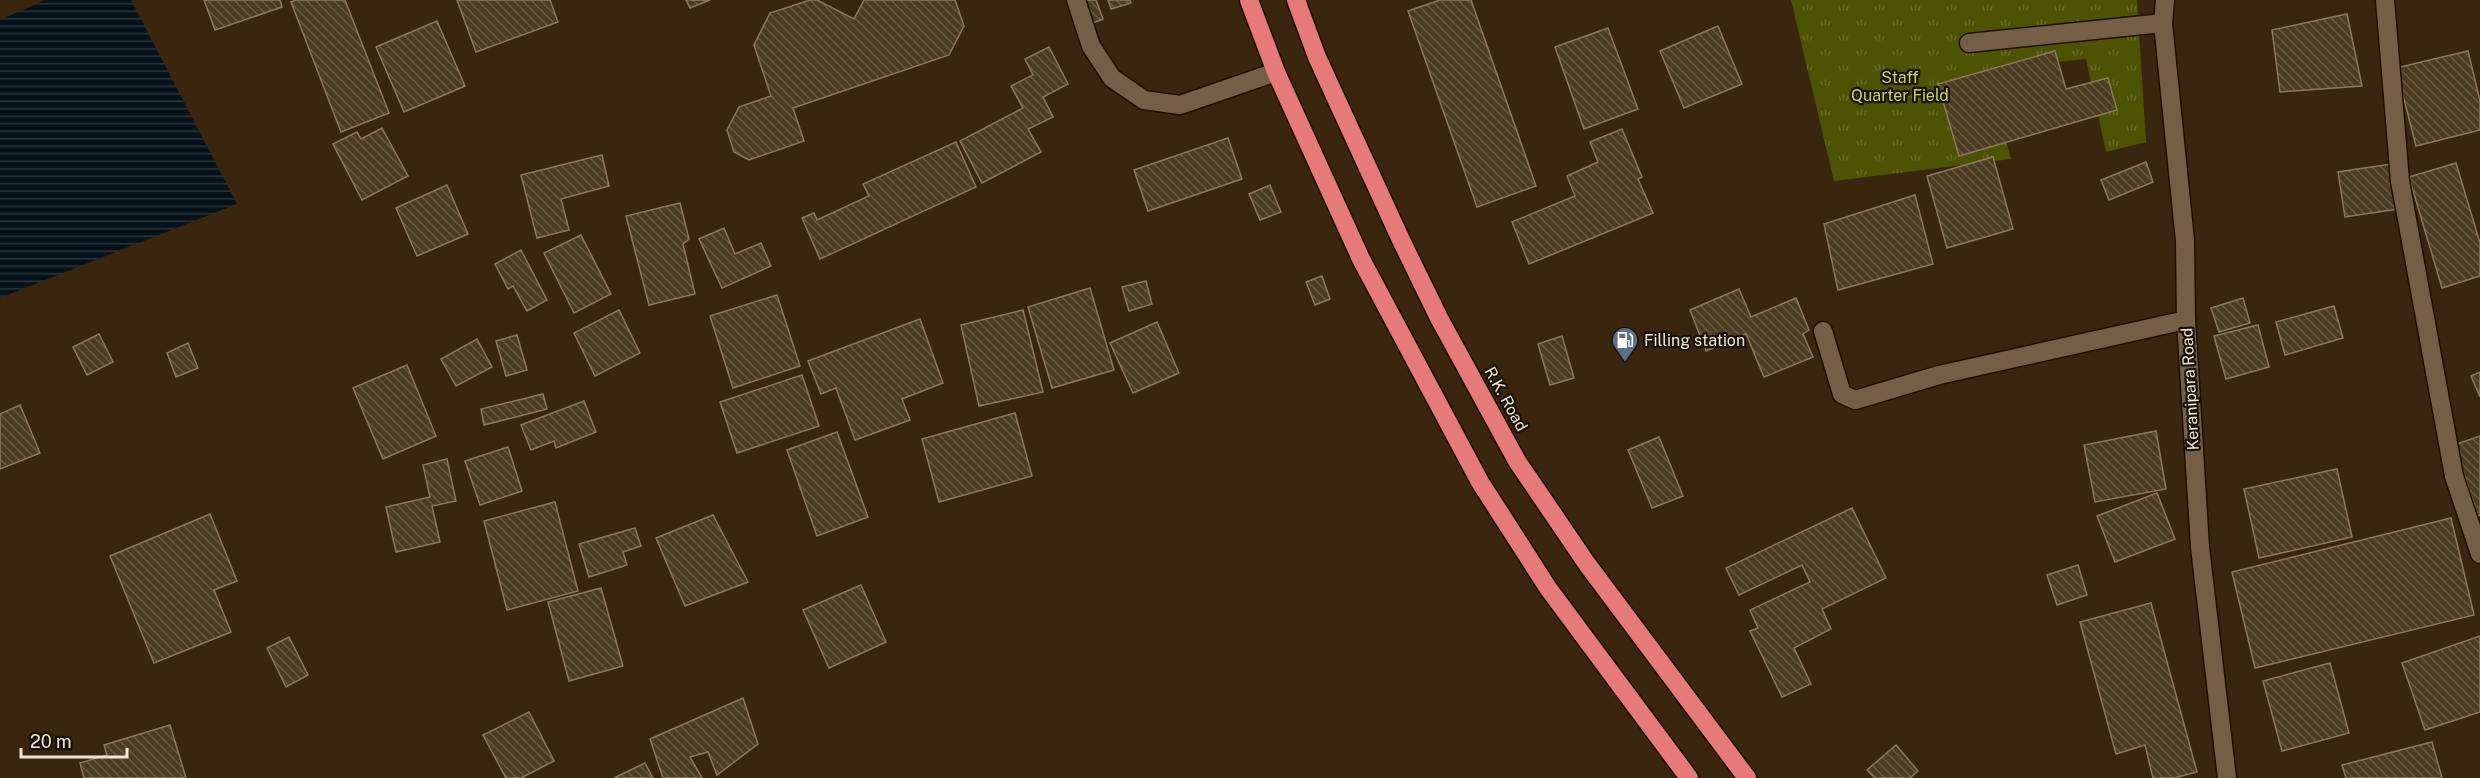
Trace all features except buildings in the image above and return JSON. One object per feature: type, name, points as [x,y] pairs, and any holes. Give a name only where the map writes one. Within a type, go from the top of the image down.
[{"type":"highway","points":[[1249,0],[1276,72],[1361,259],[1480,482],[1548,588],[1689,778]]},
{"type":"highway","name":"R.K. Road","points":[[1296,0],[1317,57],[1420,279],[1517,461],[1587,564],[1747,778]]},
{"type":"street","points":[[1076,0],[1091,46],[1112,78],[1144,100],[1180,105],[1276,72]]},
{"type":"street","name":"Keranipara Road","points":[[2165,0],[2163,23],[2185,242],[2186,320],[2200,547],[2227,778]]},
{"type":"street","points":[[2385,0],[2400,181],[2454,476],[2480,554]]},
{"type":"street","points":[[1969,43],[2163,23]]},
{"type":"street","points":[[1823,331],[1842,394],[1855,400],[1938,375],[2186,320]]},
{"type":"green space","name":"Staff Quarter Field","points":[[1791,0],[2137,0],[2146,142],[2106,152],[2086,59],[1987,69],[2011,159],[1834,181]]},
{"type":"shaded area","points":[[45,0],[131,0],[237,204],[0,298],[0,20]]},
{"type":"place","name":"Filling station","points":[[1625,363]]}]
